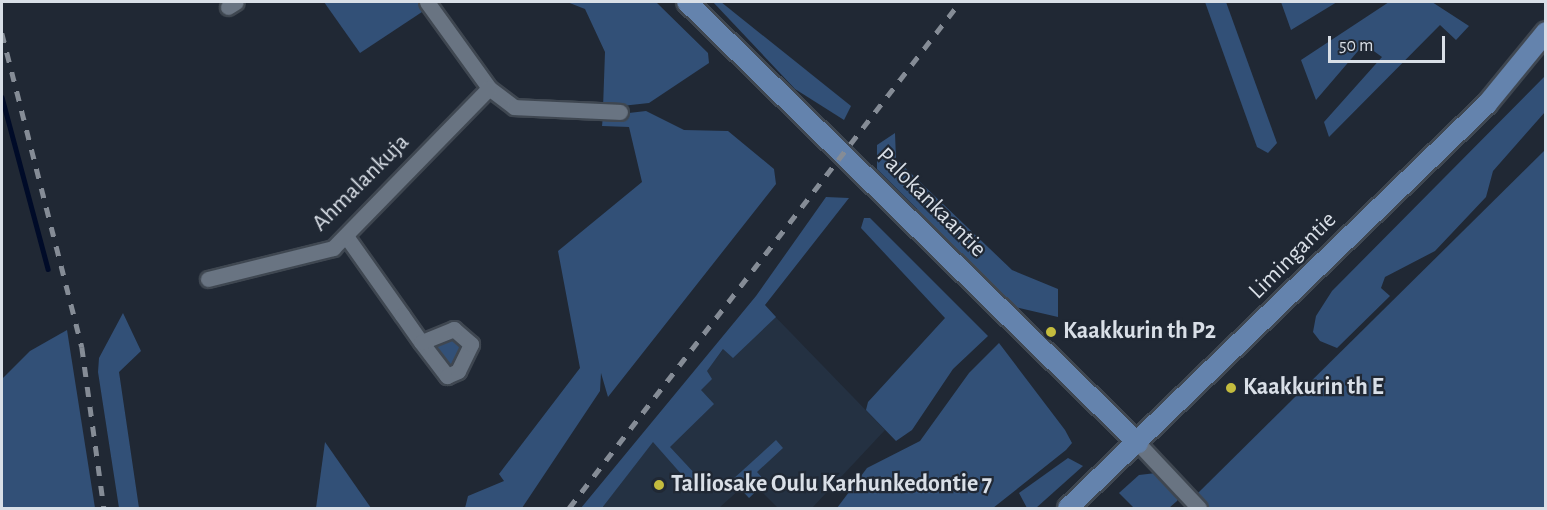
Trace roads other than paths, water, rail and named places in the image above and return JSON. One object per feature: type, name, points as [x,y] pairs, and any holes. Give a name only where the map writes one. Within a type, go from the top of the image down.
[{"type":"main road","name":"Palokankaantie","points":[[687,2],[1138,443]]},
{"type":"main road","name":"Limingantie","points":[[1068,508],[1487,104],[1545,32]]},
{"type":"street","points":[[427,2],[489,88],[531,112],[620,112]]},
{"type":"street","name":"Ahmalankuja","points":[[208,279],[314,255],[346,236],[489,88]]},
{"type":"street","points":[[346,236],[422,342]]},
{"type":"street","points":[[1138,443],[1199,508]]},
{"type":"waterway","points":[[2,97],[48,269]]},
{"type":"railway","points":[[569,508],[960,2]]},
{"type":"railway","points":[[2,33],[82,347],[104,508]]},
{"type":"place","name":"Kaakkurin th P2","points":[[1051,332]]},
{"type":"place","name":"Kaakkurin th E","points":[[1231,388]]},
{"type":"place","name":"Talliosake Oulu Karhunkedontie 7","points":[[659,485]]}]
